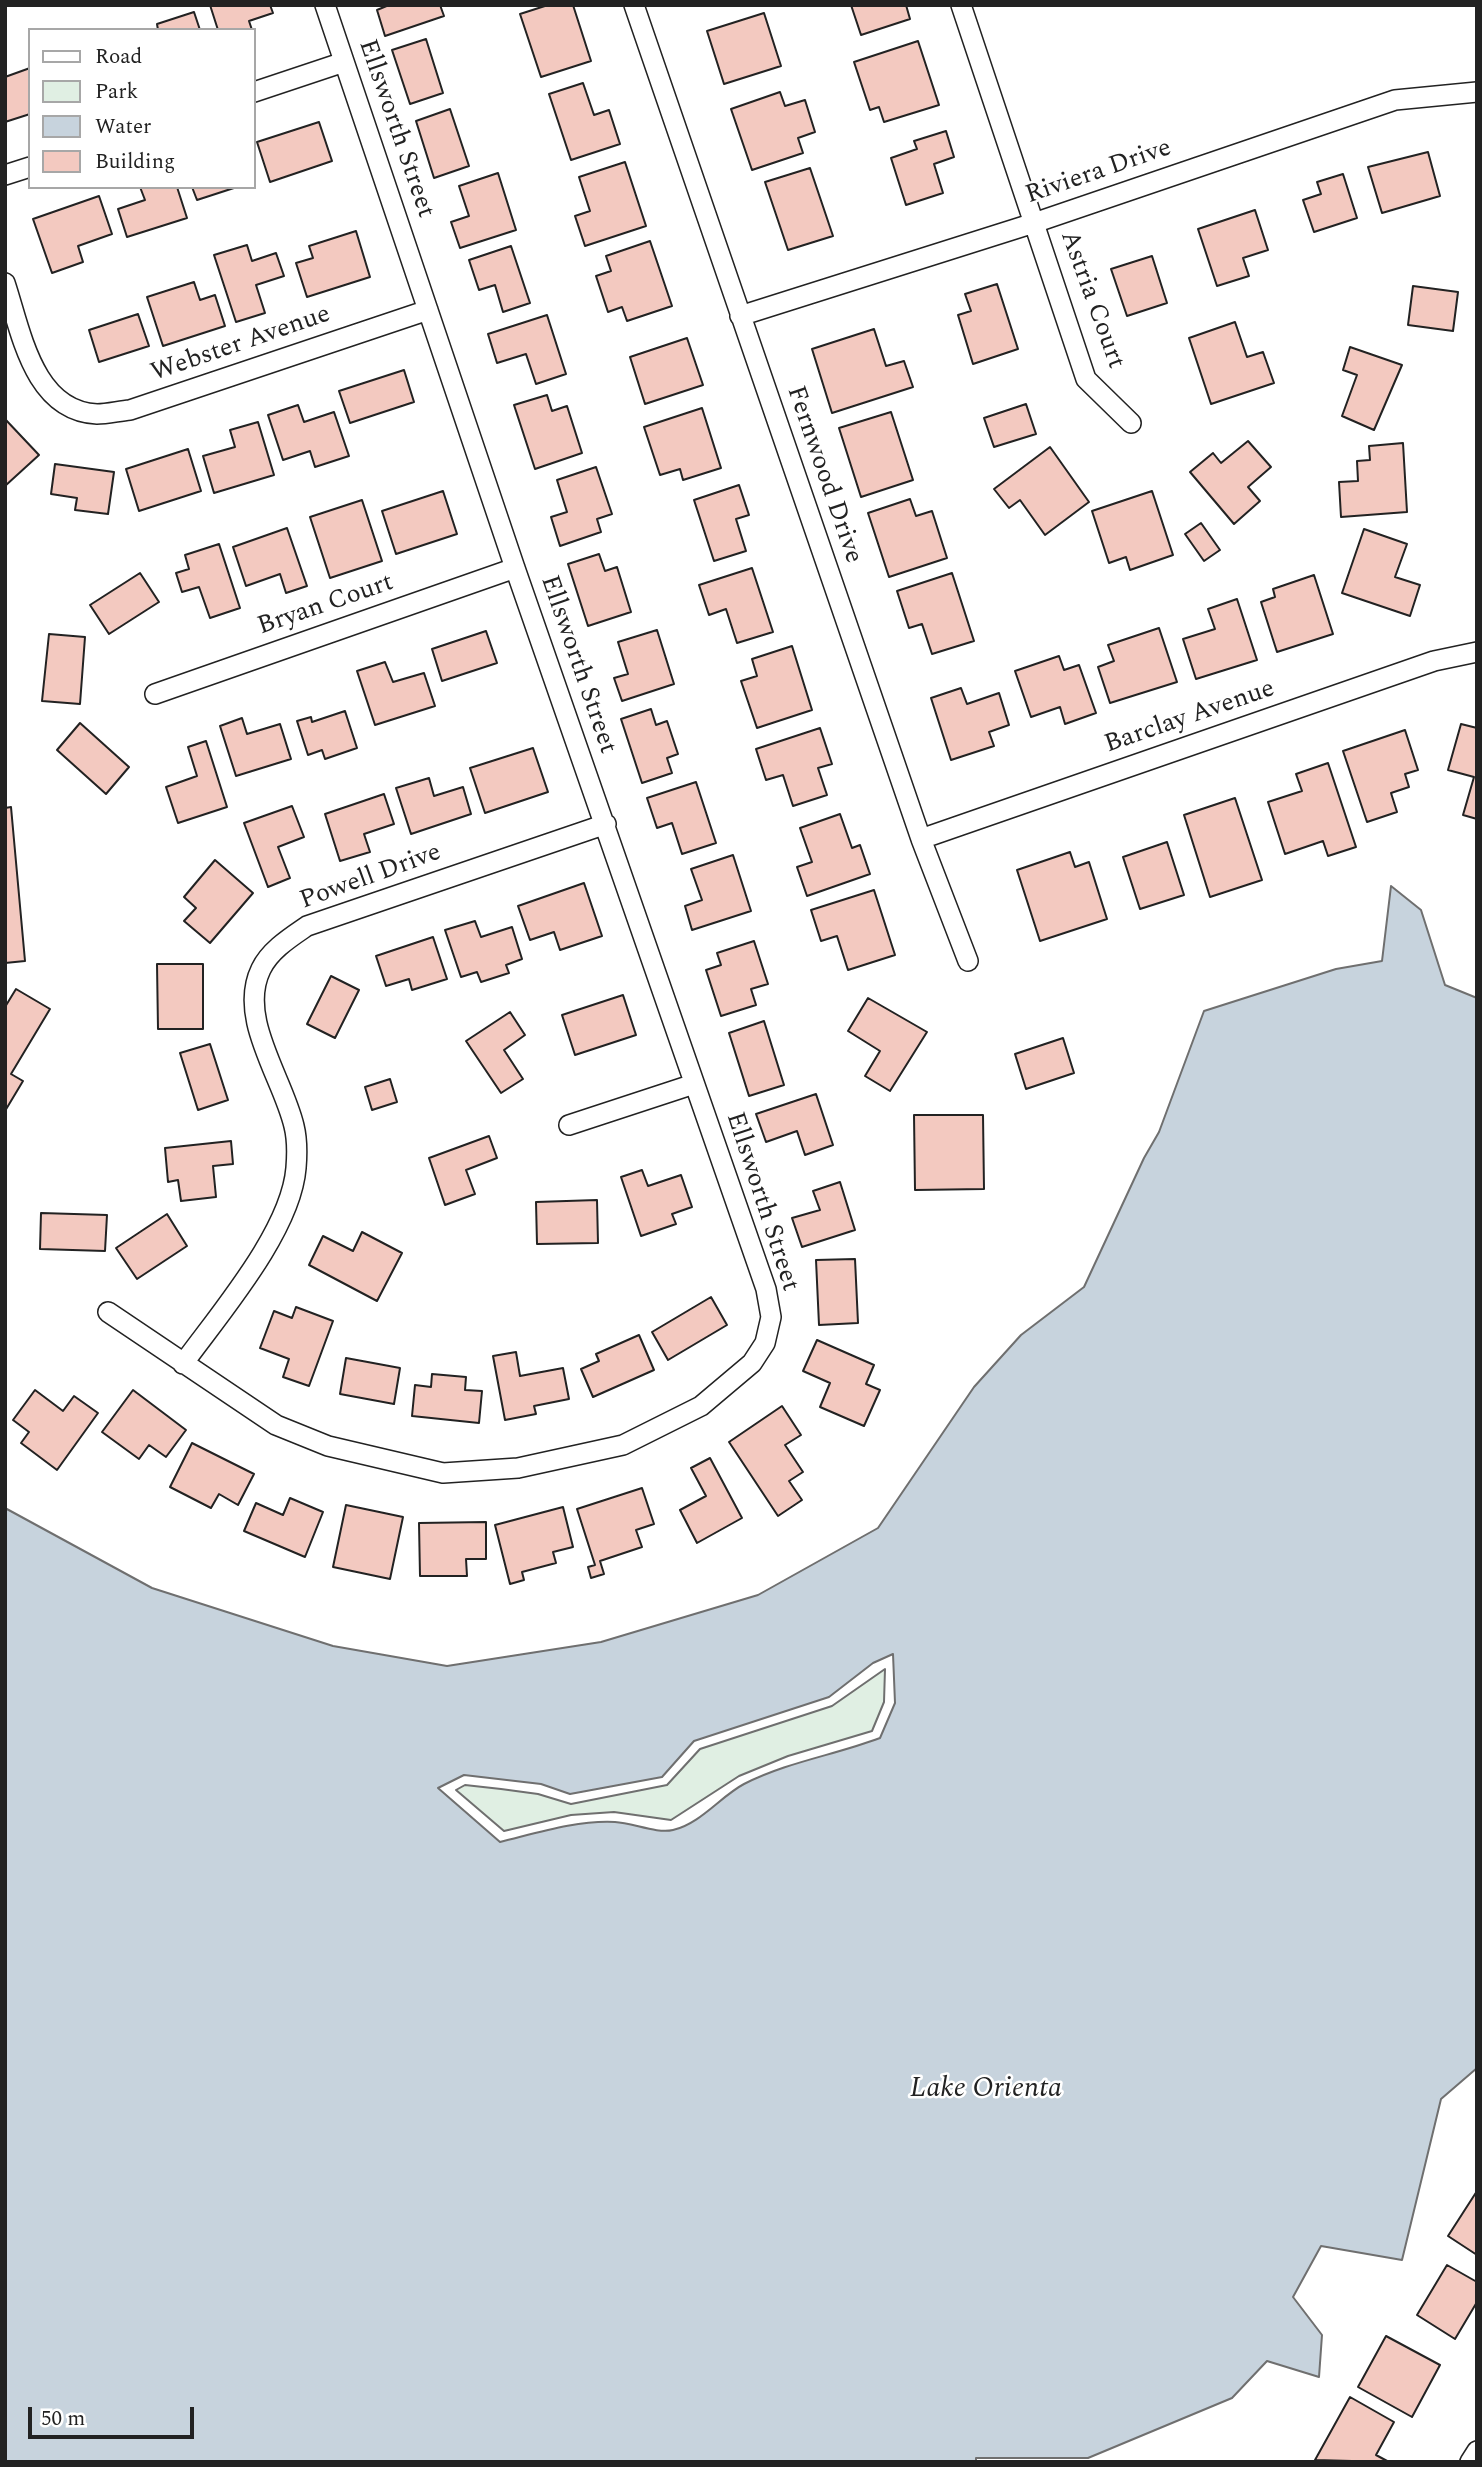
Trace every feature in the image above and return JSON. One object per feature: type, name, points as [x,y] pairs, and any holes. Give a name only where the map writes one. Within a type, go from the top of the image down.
[{"type":"street","name":"Ellsworth Street","points":[[183,1364],[276,1425],[328,1446],[443,1473],[518,1468],[622,1445],[701,1406],[752,1363],[765,1343],[771,1317],[766,1289],[515,568],[326,5]]},
{"type":"street","name":"Fernwood Drive","points":[[634,5],[921,839],[968,961]]},
{"type":"street","name":"Astria Court","points":[[961,5],[1086,379],[1131,423]]},
{"type":"street","points":[[256,91],[344,62]]},
{"type":"street","name":"Riviera Drive","points":[[740,316],[1034,222],[1395,100],[1477,92]]},
{"type":"street","points":[[5,175],[28,168]]},
{"type":"street","name":"Webster Avenue","points":[[5,283],[33,368],[49,392],[68,407],[96,414],[130,410],[428,310]]},
{"type":"street","name":"Bryan Court","points":[[155,694],[515,568]]},
{"type":"street","name":"Barclay Avenue","points":[[921,839],[1434,661],[1477,652]]},
{"type":"street","name":"Powell Drive","points":[[183,1364],[248,1274],[284,1213],[296,1170],[295,1127],[256,1019],[254,989],[262,967],[283,943],[307,926],[606,824]]},
{"type":"street","points":[[569,1125],[694,1084]]},
{"type":"street","points":[[108,1312],[183,1364]]},
{"type":"street","points":[[1470,2462],[1477,2451]]},
{"type":"green space","points":[[885,1669],[884,1702],[872,1731],[788,1756],[739,1776],[671,1820],[614,1812],[571,1815],[504,1831],[456,1790],[465,1785],[501,1789],[538,1794],[571,1804],[667,1785],[700,1749],[832,1706]]},
{"type":"water","name":"Lake Orienta","points":[[1391,886],[1421,910],[1445,985],[1477,998],[1477,2068],[1441,2099],[1402,2260],[1321,2246],[1293,2297],[1322,2335],[1319,2377],[1267,2361],[1232,2398],[1088,2458],[976,2458],[976,2462],[5,2462],[5,1508],[152,1588],[333,1646],[447,1666],[601,1642],[758,1595],[878,1528],[974,1387],[1021,1335],[1084,1287],[1144,1158],[1159,1132],[1204,1011],[1336,969],[1382,961]],"holes":[[[893,1654],[895,1703],[880,1738],[760,1776],[735,1789],[692,1822],[673,1830],[660,1831],[622,1823],[586,1823],[500,1842],[438,1788],[464,1775],[541,1784],[570,1794],[662,1777],[694,1741],[829,1697],[873,1663]]]},
{"type":"building","points":[[210,5],[270,5],[273,13],[249,21],[251,28],[217,28]]},
{"type":"building","points":[[389,5],[440,5],[444,16],[385,36],[377,10]]},
{"type":"building","points":[[548,5],[573,5],[591,61],[541,77],[520,14]]},
{"type":"building","points":[[851,5],[906,5],[910,19],[861,35]]},
{"type":"building","points":[[194,12],[199,28],[158,28],[157,24]]},
{"type":"building","points":[[764,13],[781,66],[724,84],[707,31]]},
{"type":"building","points":[[426,39],[443,93],[410,104],[392,50]]},
{"type":"building","points":[[918,41],[939,105],[884,122],[879,107],[870,110],[854,62]]},
{"type":"building","points":[[28,69],[28,115],[5,122],[5,77]]},
{"type":"building","points":[[583,83],[594,115],[609,110],[620,144],[571,160],[549,94]]},
{"type":"building","points":[[780,92],[785,106],[805,100],[815,132],[798,138],[803,153],[752,170],[731,109]]},
{"type":"building","points":[[450,109],[469,166],[434,178],[416,121]]},
{"type":"building","points":[[319,122],[332,161],[270,182],[257,142]]},
{"type":"building","points":[[946,131],[954,157],[934,164],[943,193],[906,205],[891,158],[917,149],[914,141]]},
{"type":"building","points":[[1428,152],[1440,196],[1382,213],[1368,167]]},
{"type":"building","points":[[625,162],[646,226],[585,246],[575,216],[590,211],[579,177]]},
{"type":"building","points":[[810,168],[833,236],[788,250],[765,182]]},
{"type":"building","points":[[498,173],[516,230],[460,248],[451,222],[469,216],[459,186]]},
{"type":"building","points":[[1343,174],[1357,218],[1314,232],[1303,200],[1321,194],[1317,182]]},
{"type":"building","points":[[141,189],[178,189],[187,218],[127,237],[118,209],[145,200]]},
{"type":"building","points":[[193,189],[231,189],[197,200]]},
{"type":"building","points":[[99,196],[112,234],[78,246],[83,262],[52,273],[33,219]]},
{"type":"building","points":[[1255,210],[1268,250],[1243,258],[1249,276],[1217,286],[1198,229]]},
{"type":"building","points":[[356,231],[370,277],[307,297],[296,263],[313,258],[309,246]]},
{"type":"building","points":[[650,241],[672,306],[627,321],[622,307],[608,312],[596,276],[611,271],[606,256]]},
{"type":"building","points":[[247,245],[252,261],[276,253],[284,276],[256,285],[265,313],[236,322],[214,255]]},
{"type":"building","points":[[511,246],[530,303],[503,312],[495,285],[479,290],[469,260]]},
{"type":"building","points":[[1152,256],[1167,303],[1127,316],[1111,269]]},
{"type":"building","points":[[194,282],[200,300],[215,295],[225,326],[163,346],[147,297]]},
{"type":"building","points":[[997,284],[1018,349],[973,364],[958,315],[971,311],[965,294]]},
{"type":"building","points":[[1413,286],[1458,292],[1453,331],[1408,325]]},
{"type":"building","points":[[138,314],[149,346],[99,362],[89,330]]},
{"type":"building","points":[[547,315],[566,374],[536,384],[526,354],[497,363],[488,334]]},
{"type":"building","points":[[1235,322],[1247,357],[1263,352],[1274,383],[1211,404],[1189,338]]},
{"type":"building","points":[[874,329],[886,366],[904,361],[913,387],[832,413],[812,349]]},
{"type":"building","points":[[687,338],[703,385],[645,404],[630,357]]},
{"type":"building","points":[[1350,347],[1402,365],[1374,430],[1342,416],[1357,375],[1343,370]]},
{"type":"building","points":[[404,370],[414,402],[350,423],[339,391]]},
{"type":"building","points":[[547,395],[552,411],[567,406],[582,453],[535,469],[514,405]]},
{"type":"building","points":[[1026,404],[1036,434],[994,447],[984,418]]},
{"type":"building","points":[[298,405],[304,422],[334,412],[349,456],[315,467],[310,451],[283,460],[268,415]]},
{"type":"building","points":[[702,408],[721,468],[683,480],[680,469],[660,475],[644,427]]},
{"type":"building","points":[[891,412],[913,480],[861,497],[839,428]]},
{"type":"building","points":[[5,419],[39,455],[5,486]]},
{"type":"building","points":[[258,422],[274,475],[214,493],[203,456],[235,447],[230,430]]},
{"type":"building","points":[[1248,441],[1271,467],[1248,487],[1260,501],[1234,524],[1190,472],[1213,453],[1221,463]]},
{"type":"building","points":[[1403,443],[1407,512],[1341,517],[1339,482],[1358,481],[1357,461],[1370,460],[1369,446]]},
{"type":"building","points":[[1050,447],[1089,502],[1045,535],[1020,500],[1009,508],[994,489]]},
{"type":"building","points":[[188,449],[201,491],[139,511],[126,469]]},
{"type":"building","points":[[55,464],[114,472],[108,514],[75,510],[77,498],[51,494]]},
{"type":"building","points":[[596,467],[612,514],[597,519],[601,532],[560,546],[551,517],[567,512],[557,480]]},
{"type":"building","points":[[739,485],[749,515],[736,519],[746,551],[714,561],[694,500]]},
{"type":"building","points":[[443,491],[457,534],[396,554],[382,511]]},
{"type":"building","points":[[1152,491],[1173,555],[1130,570],[1126,557],[1109,563],[1092,511]]},
{"type":"building","points":[[910,499],[916,516],[932,511],[947,558],[889,577],[868,513]]},
{"type":"building","points":[[362,500],[382,561],[330,578],[310,517]]},
{"type":"building","points":[[1201,523],[1220,550],[1204,561],[1185,534]]},
{"type":"building","points":[[287,528],[307,586],[286,593],[280,574],[246,586],[233,547]]},
{"type":"building","points":[[1364,529],[1407,544],[1395,577],[1420,585],[1410,616],[1342,593]]},
{"type":"building","points":[[219,544],[240,608],[210,618],[199,587],[182,592],[176,573],[189,569],[185,555]]},
{"type":"building","points":[[599,554],[605,571],[617,567],[631,612],[588,626],[568,564]]},
{"type":"building","points":[[752,568],[773,632],[737,643],[726,609],[709,615],[699,585]]},
{"type":"building","points":[[140,573],[159,602],[109,634],[90,605]]},
{"type":"building","points":[[952,573],[974,641],[932,654],[922,624],[909,628],[897,591]]},
{"type":"building","points":[[1314,575],[1333,634],[1277,652],[1261,602],[1275,597],[1273,589]]},
{"type":"building","points":[[1237,599],[1257,660],[1196,679],[1183,639],[1215,629],[1208,609]]},
{"type":"building","points":[[1159,628],[1177,682],[1110,703],[1098,667],[1114,661],[1108,645]]},
{"type":"building","points":[[657,630],[674,684],[622,701],[614,678],[628,674],[618,642]]},
{"type":"building","points":[[486,631],[497,663],[442,681],[432,649]]},
{"type":"building","points":[[49,634],[85,637],[80,704],[42,701]]},
{"type":"building","points":[[792,646],[812,710],[757,728],[741,681],[757,676],[752,659]]},
{"type":"building","points":[[1059,656],[1064,670],[1079,665],[1096,713],[1065,724],[1060,707],[1031,717],[1015,671]]},
{"type":"building","points":[[385,662],[393,682],[424,673],[435,706],[375,725],[357,671]]},
{"type":"building","points":[[961,688],[967,704],[999,693],[1009,725],[989,732],[994,746],[951,760],[931,698]]},
{"type":"building","points":[[651,709],[656,725],[667,721],[678,754],[667,758],[672,773],[642,783],[621,719]]},
{"type":"building","points":[[345,711],[357,748],[325,759],[322,750],[308,755],[297,721],[311,717],[312,722]]},
{"type":"building","points":[[242,718],[247,734],[280,724],[291,759],[236,776],[220,726]]},
{"type":"building","points":[[80,723],[129,767],[106,794],[57,750]]},
{"type":"building","points":[[1461,724],[1477,728],[1477,819],[1463,815],[1474,777],[1448,770]]},
{"type":"building","points":[[820,728],[832,764],[818,768],[827,795],[793,806],[783,775],[766,780],[756,749]]},
{"type":"building","points":[[1405,730],[1418,770],[1405,774],[1409,787],[1391,793],[1397,812],[1367,822],[1343,751]]},
{"type":"building","points":[[206,741],[227,807],[178,823],[166,787],[197,776],[188,747]]},
{"type":"building","points":[[533,748],[548,792],[485,813],[470,768]]},
{"type":"building","points":[[1328,763],[1356,847],[1328,856],[1323,841],[1285,854],[1268,802],[1302,791],[1296,774]]},
{"type":"building","points":[[429,778],[434,796],[463,787],[471,814],[411,834],[396,788]]},
{"type":"building","points":[[696,782],[716,843],[682,854],[672,823],[657,828],[647,798]]},
{"type":"building","points":[[384,794],[394,824],[364,834],[370,852],[340,861],[325,814]]},
{"type":"building","points":[[1235,798],[1262,880],[1210,897],[1184,815]]},
{"type":"building","points":[[292,806],[304,837],[278,847],[290,878],[268,887],[244,823]]},
{"type":"building","points":[[11,807],[25,961],[5,963],[5,808]]},
{"type":"building","points":[[840,814],[852,848],[860,845],[870,874],[807,896],[797,867],[812,862],[800,828]]},
{"type":"building","points":[[1167,842],[1184,895],[1140,909],[1123,857]]},
{"type":"building","points":[[1070,852],[1075,867],[1089,862],[1107,919],[1040,941],[1017,870]]},
{"type":"building","points":[[733,855],[751,911],[692,930],[685,906],[702,900],[691,869]]},
{"type":"building","points":[[215,860],[253,893],[210,943],[184,921],[196,908],[184,897]]},
{"type":"building","points":[[584,883],[602,936],[560,950],[554,932],[530,940],[518,906]]},
{"type":"building","points":[[874,890],[895,955],[848,970],[837,936],[821,941],[811,910]]},
{"type":"building","points":[[475,921],[481,937],[512,927],[522,959],[506,965],[509,973],[481,982],[477,972],[461,977],[445,930]]},
{"type":"building","points":[[433,937],[447,979],[412,990],[409,979],[386,986],[376,956]]},
{"type":"building","points":[[754,941],[768,984],[751,989],[756,1005],[721,1016],[706,970],[721,965],[717,953]]},
{"type":"building","points":[[157,964],[203,964],[203,1029],[158,1029]]},
{"type":"building","points":[[331,976],[359,990],[335,1038],[307,1024]]},
{"type":"building","points":[[16,989],[50,1009],[11,1074],[23,1081],[5,1111],[5,1007]]},
{"type":"building","points":[[623,995],[636,1035],[575,1055],[562,1015]]},
{"type":"building","points":[[868,998],[927,1032],[890,1091],[865,1076],[880,1051],[848,1031]]},
{"type":"building","points":[[510,1012],[525,1035],[504,1050],[523,1079],[501,1093],[466,1041]]},
{"type":"building","points":[[764,1021],[784,1085],[749,1096],[729,1033]]},
{"type":"building","points":[[1063,1038],[1074,1073],[1026,1089],[1015,1054]]},
{"type":"building","points":[[210,1044],[228,1100],[198,1110],[180,1053]]},
{"type":"building","points":[[390,1079],[397,1102],[372,1110],[365,1087]]},
{"type":"building","points":[[816,1094],[833,1145],[805,1155],[797,1131],[766,1142],[756,1114]]},
{"type":"building","points":[[914,1115],[983,1115],[984,1189],[915,1190]]},
{"type":"building","points":[[489,1136],[497,1158],[466,1170],[475,1194],[445,1205],[429,1158]]},
{"type":"building","points":[[231,1141],[233,1164],[213,1166],[216,1197],[181,1201],[178,1180],[168,1182],[165,1148]]},
{"type":"building","points":[[642,1170],[648,1186],[681,1175],[692,1207],[672,1214],[676,1224],[641,1236],[621,1177]]},
{"type":"building","points":[[840,1182],[855,1230],[802,1247],[792,1218],[820,1210],[813,1191]]},
{"type":"building","points":[[597,1200],[598,1243],[537,1244],[536,1202]]},
{"type":"building","points":[[41,1213],[107,1215],[105,1251],[40,1249]]},
{"type":"building","points":[[167,1214],[187,1246],[137,1279],[116,1248]]},
{"type":"building","points":[[362,1232],[402,1253],[377,1301],[309,1265],[323,1236],[353,1251]]},
{"type":"building","points":[[855,1259],[858,1323],[819,1325],[816,1260]]},
{"type":"building","points":[[711,1297],[727,1325],[668,1360],[652,1332]]},
{"type":"building","points":[[296,1307],[333,1321],[309,1386],[283,1377],[289,1359],[260,1348],[274,1311],[292,1318]]},
{"type":"building","points":[[639,1335],[654,1370],[593,1397],[581,1369],[599,1361],[596,1354]]},
{"type":"building","points":[[817,1340],[874,1365],[866,1384],[880,1390],[864,1426],[820,1407],[830,1383],[803,1371]]},
{"type":"building","points":[[516,1352],[520,1376],[563,1368],[569,1399],[534,1406],[536,1414],[505,1420],[493,1356]]},
{"type":"building","points":[[346,1358],[400,1368],[394,1404],[340,1394]]},
{"type":"building","points":[[432,1374],[466,1377],[465,1390],[482,1391],[479,1423],[412,1416],[415,1385],[431,1387]]},
{"type":"building","points":[[35,1390],[63,1411],[74,1396],[98,1413],[57,1470],[21,1443],[29,1432],[13,1420]]},
{"type":"building","points":[[133,1390],[186,1430],[166,1457],[149,1445],[139,1459],[102,1432]]},
{"type":"building","points":[[782,1406],[801,1435],[785,1445],[803,1472],[789,1481],[802,1500],[778,1516],[729,1442]]},
{"type":"building","points":[[192,1443],[254,1474],[238,1505],[219,1494],[211,1508],[170,1487]]},
{"type":"building","points":[[710,1458],[742,1518],[697,1543],[680,1510],[706,1496],[691,1468]]},
{"type":"building","points":[[642,1488],[654,1524],[636,1530],[642,1547],[600,1561],[604,1574],[591,1578],[588,1567],[595,1565],[577,1509]]},
{"type":"building","points":[[290,1498],[323,1512],[305,1557],[244,1531],[256,1503],[283,1515]]},
{"type":"building","points":[[346,1505],[403,1517],[390,1579],[333,1567]]},
{"type":"building","points":[[563,1507],[573,1547],[553,1552],[556,1563],[522,1572],[524,1580],[510,1584],[495,1525]]},
{"type":"building","points":[[486,1522],[486,1559],[466,1559],[467,1576],[420,1576],[419,1523]]},
{"type":"building","points":[[1477,2191],[1477,2255],[1448,2236]]},
{"type":"building","points":[[1447,2265],[1477,2282],[1477,2302],[1455,2339],[1417,2315]]},
{"type":"building","points":[[1386,2336],[1440,2365],[1412,2417],[1358,2387]]},
{"type":"building","points":[[1350,2397],[1394,2422],[1376,2455],[1389,2462],[1315,2460]]}]
